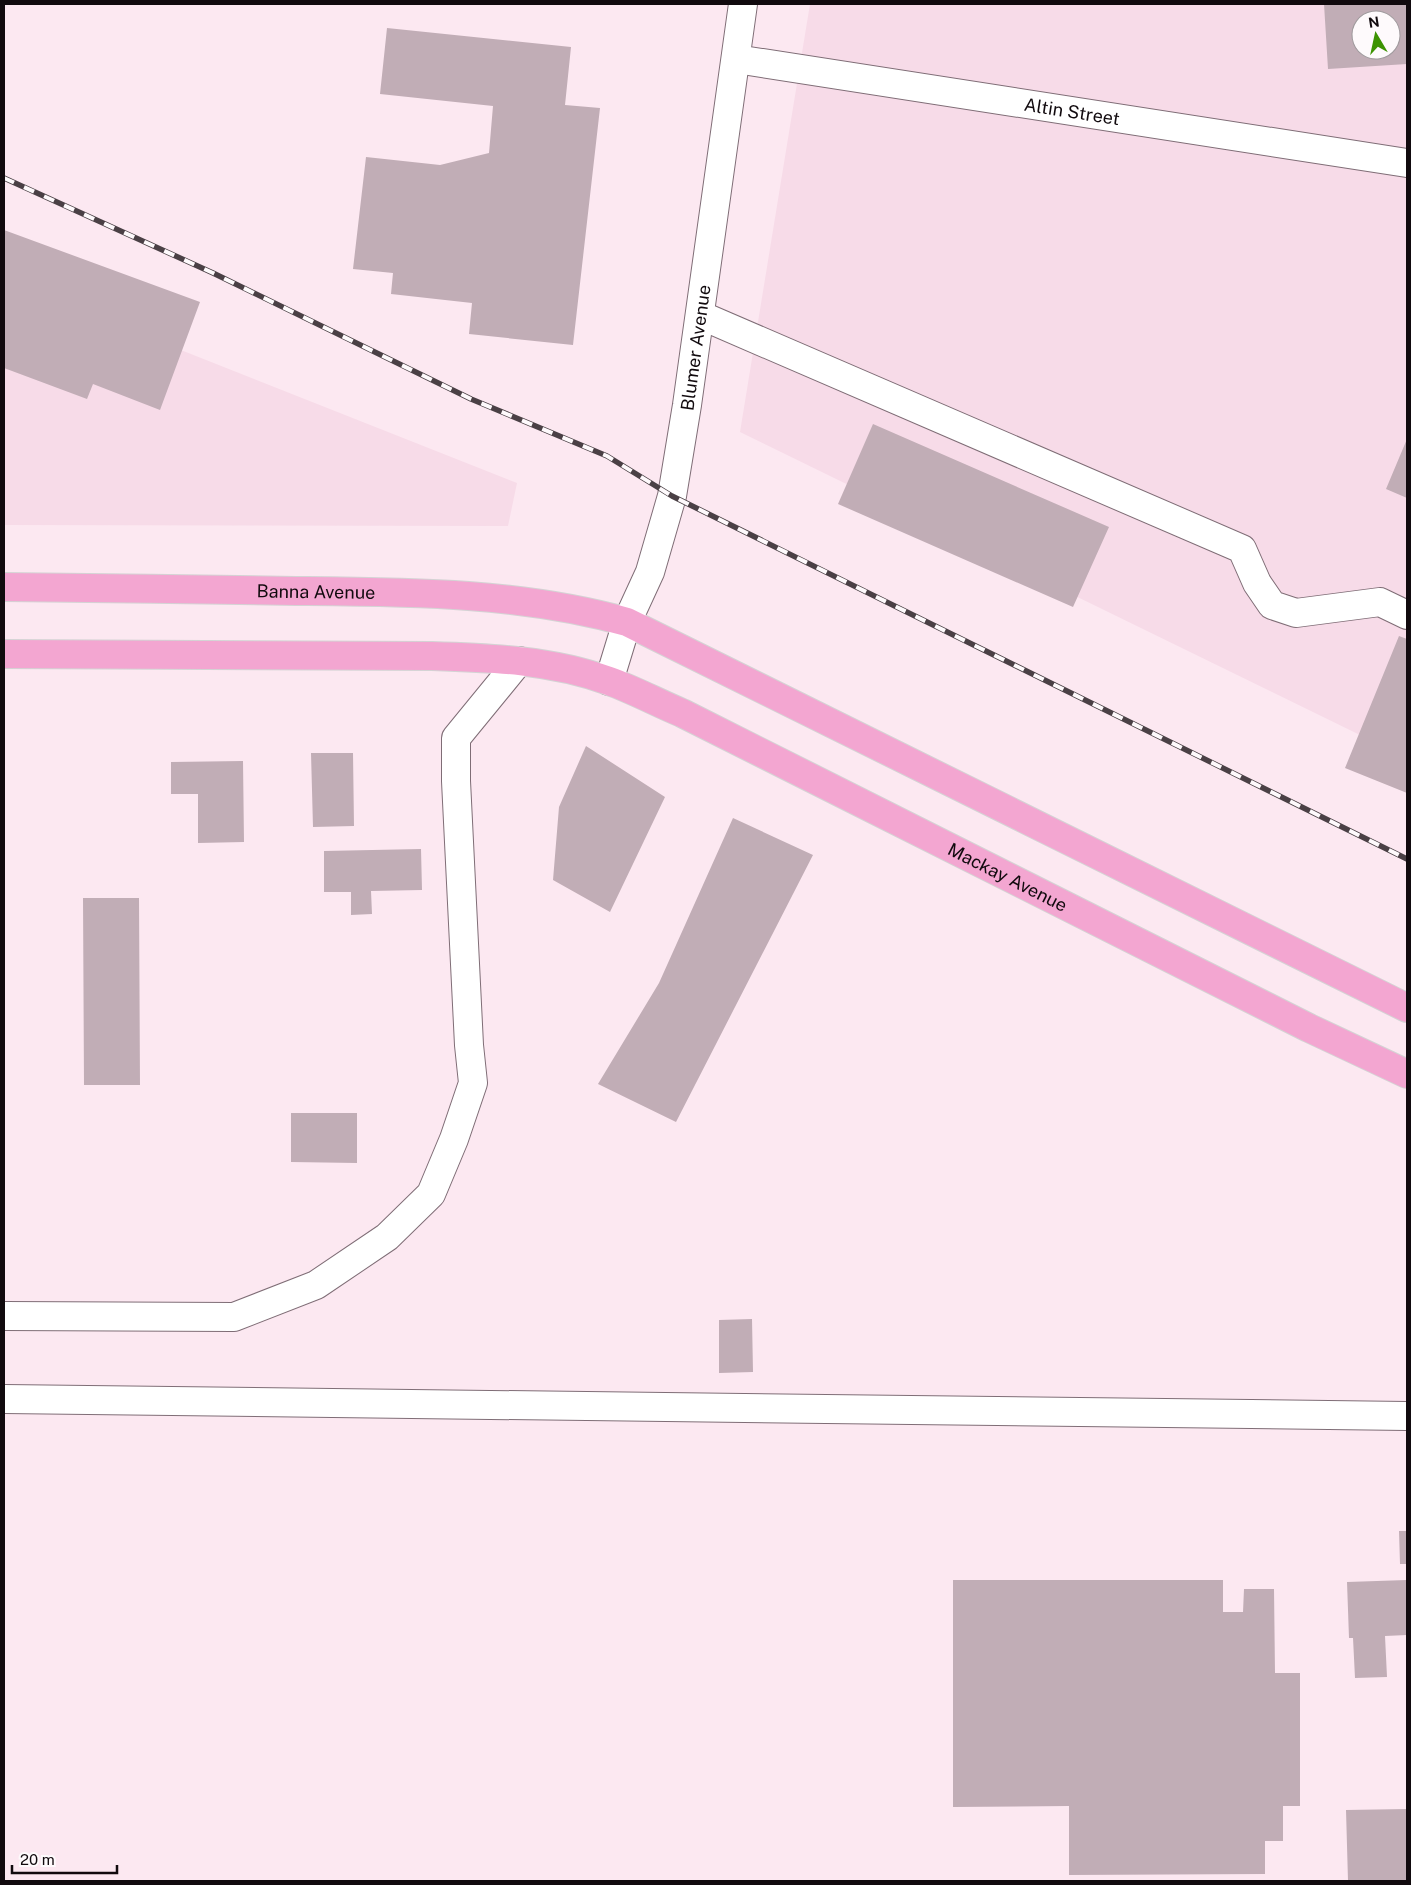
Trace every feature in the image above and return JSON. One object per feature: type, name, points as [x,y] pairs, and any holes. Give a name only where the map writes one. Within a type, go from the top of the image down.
[{"type":"main road","name":"Banna Avenue","points":[[4,587],[356,591],[435,594],[526,602],[591,612],[627,622]]},
{"type":"main road","points":[[627,622],[1407,1008]]},
{"type":"main road","points":[[4,654],[494,658],[560,668],[609,681]]},
{"type":"main road","name":"Mackay Avenue","points":[[609,681],[682,713],[1309,1028],[1407,1074]]},
{"type":"street","name":"Blumer Avenue","points":[[609,681],[627,622],[650,572],[672,496],[700,315],[743,4]]},
{"type":"street","name":"Altin Street","points":[[736,59],[1407,163]]},
{"type":"street","points":[[700,315],[1242,549],[1257,583],[1272,605],[1296,613],[1322,608],[1380,602],[1407,615]]},
{"type":"street","points":[[4,1316],[234,1317],[316,1285],[387,1237],[431,1194],[454,1139],[473,1083],[467,1016],[456,738],[519,661]]},
{"type":"street","points":[[4,1399],[1407,1416]]},
{"type":"shaded area","points":[[810,4],[1407,4],[1407,758],[740,432]]},
{"type":"shaded area","points":[[4,280],[517,483],[508,526],[4,525]]},
{"type":"building","points":[[1324,4],[1406,4],[1407,64],[1328,69]]},
{"type":"building","points":[[387,28],[571,47],[565,105],[600,108],[573,345],[469,334],[472,303],[391,294],[393,273],[353,269],[366,157],[440,165],[489,153],[493,106],[380,94]]},
{"type":"building","points":[[4,230],[200,302],[160,410],[93,384],[87,399],[4,368]]},
{"type":"building","points":[[873,424],[1109,527],[1073,607],[838,504]]},
{"type":"building","points":[[1407,439],[1407,498],[1386,489]]},
{"type":"building","points":[[1399,636],[1407,639],[1407,793],[1345,768]]},
{"type":"building","points":[[586,746],[665,797],[610,912],[553,880],[559,807]]},
{"type":"building","points":[[311,753],[353,753],[354,826],[313,827]]},
{"type":"building","points":[[243,761],[244,842],[198,843],[198,794],[171,794],[171,762]]},
{"type":"building","points":[[733,818],[813,855],[676,1122],[598,1084],[659,983]]},
{"type":"building","points":[[421,849],[422,890],[371,891],[372,914],[351,915],[351,892],[324,892],[324,851]]},
{"type":"building","points":[[83,898],[139,898],[140,1085],[84,1085]]},
{"type":"building","points":[[291,1113],[357,1113],[357,1163],[291,1162]]},
{"type":"building","points":[[752,1319],[753,1372],[719,1373],[719,1320]]},
{"type":"building","points":[[1399,1531],[1407,1531],[1407,1564],[1400,1564]]},
{"type":"building","points":[[953,1580],[1223,1580],[1223,1612],[1243,1612],[1244,1589],[1274,1589],[1275,1673],[1300,1673],[1300,1806],[1283,1806],[1283,1841],[1265,1841],[1265,1874],[1069,1875],[1069,1806],[953,1807]]},
{"type":"building","points":[[1407,1580],[1407,1635],[1385,1636],[1387,1677],[1355,1678],[1353,1638],[1349,1638],[1347,1582]]},
{"type":"building","points":[[1407,1809],[1407,1881],[1348,1881],[1346,1810]]},
{"type":"railway","points":[[4,178],[213,273],[471,399],[607,456],[672,496],[1407,859]]}]
